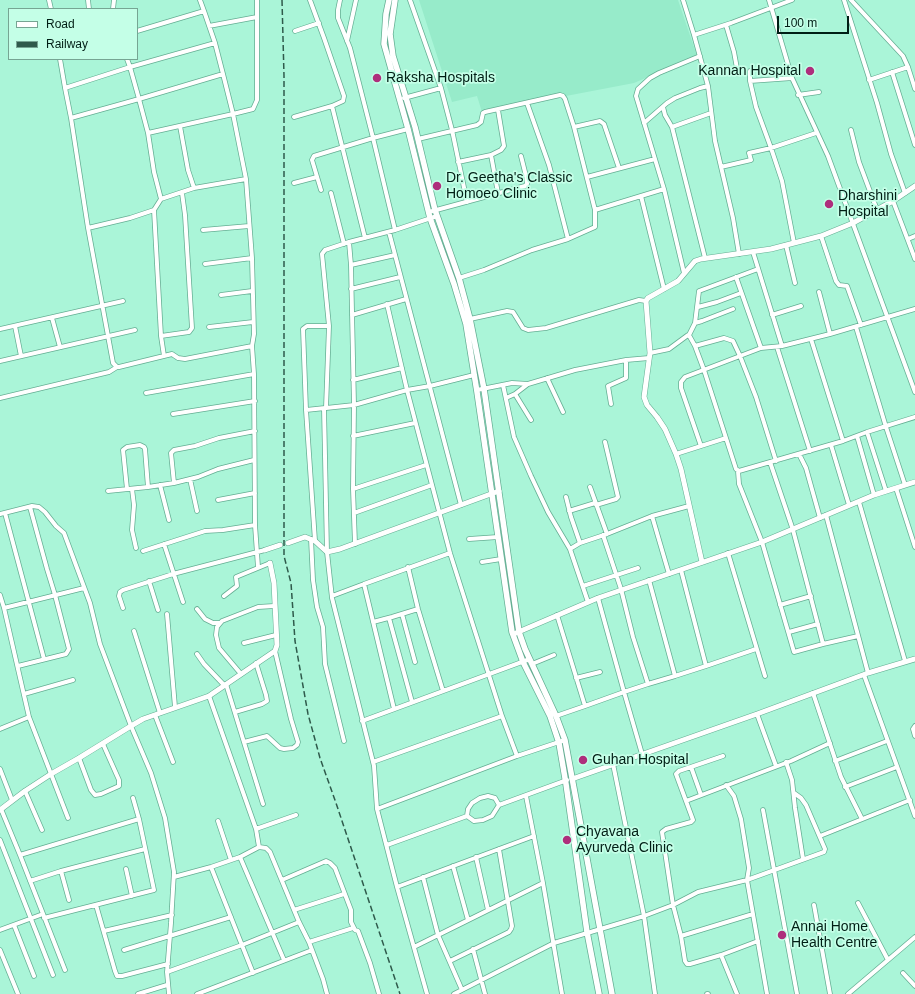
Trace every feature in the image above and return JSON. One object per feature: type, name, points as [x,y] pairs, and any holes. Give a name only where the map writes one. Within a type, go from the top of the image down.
[{"type":"main road","points":[[389,0],[386,14],[384,44],[402,99],[418,139],[436,213],[459,278],[470,319],[484,389],[499,491],[516,633],[556,716],[565,740],[612,994]]},
{"type":"main road","points":[[395,0],[390,34],[393,56],[408,129],[429,215],[454,284],[466,324],[501,559],[516,633],[524,662],[550,716],[559,743],[587,932],[598,994]]},
{"type":"street","points":[[200,0],[215,43],[223,74],[233,114],[246,179],[252,258],[254,334],[252,346],[255,401],[255,525],[258,567]]},
{"type":"street","points":[[148,133],[233,114],[253,108],[257,100],[257,0]]},
{"type":"street","points":[[294,117],[332,106],[343,101],[344,96],[310,0]]},
{"type":"street","points":[[340,0],[338,18],[347,41],[373,138],[395,230]]},
{"type":"street","points":[[347,41],[356,0]]},
{"type":"street","points":[[410,0],[441,88],[452,130],[467,202]]},
{"type":"street","points":[[684,0],[708,86],[715,141],[722,167],[739,254]]},
{"type":"street","points":[[769,0],[798,95],[828,156],[915,392]]},
{"type":"street","points":[[694,35],[726,25],[792,0]]},
{"type":"street","points":[[844,0],[891,154],[905,193]]},
{"type":"street","points":[[851,0],[903,56],[915,89]]},
{"type":"street","points":[[138,31],[204,11]]},
{"type":"street","points":[[209,26],[257,18]]},
{"type":"street","points":[[295,31],[319,23]]},
{"type":"street","points":[[726,25],[734,52],[738,74]]},
{"type":"street","points":[[65,88],[130,67],[215,43]]},
{"type":"street","points":[[684,273],[664,189],[636,96],[638,89],[658,72],[700,56]]},
{"type":"street","points":[[60,60],[71,118],[88,228],[113,363],[117,367]]},
{"type":"street","points":[[127,60],[140,99],[148,133],[154,172],[161,199]]},
{"type":"street","points":[[869,80],[908,67]]},
{"type":"street","points":[[750,71],[750,81],[756,108],[772,148],[782,181],[794,243]]},
{"type":"street","points":[[910,73],[915,71]]},
{"type":"street","points":[[892,72],[915,145]]},
{"type":"street","points":[[71,118],[223,74]]},
{"type":"street","points":[[750,81],[792,78]]},
{"type":"street","points":[[644,123],[675,98],[708,86]]},
{"type":"street","points":[[402,99],[441,88]]},
{"type":"street","points":[[798,95],[819,92]]},
{"type":"street","points":[[418,139],[477,125],[481,122],[482,113],[560,95],[563,96],[574,127],[595,210],[595,227],[568,239],[532,250],[484,270],[459,278]]},
{"type":"street","points":[[527,103],[549,165],[568,239]]},
{"type":"street","points":[[332,106],[365,238]]},
{"type":"street","points":[[663,107],[665,115],[672,127],[705,258]]},
{"type":"street","points":[[458,162],[491,155],[501,150],[504,146],[498,110]]},
{"type":"street","points":[[672,127],[711,113]]},
{"type":"street","points":[[574,127],[600,121],[604,124],[619,168]]},
{"type":"street","points":[[180,126],[188,170],[194,188]]},
{"type":"street","points":[[321,190],[312,160],[314,156],[408,129]]},
{"type":"street","points":[[851,130],[859,162],[868,188],[878,210]]},
{"type":"street","points":[[722,167],[751,160],[749,153],[772,148],[816,133]]},
{"type":"street","points":[[491,155],[498,193]]},
{"type":"street","points":[[427,994],[377,809],[372,762],[332,596],[327,552],[325,408],[329,326],[322,254],[325,250],[395,230],[429,215],[467,202],[522,187],[527,184],[521,156]]},
{"type":"street","points":[[587,177],[655,159]]},
{"type":"street","points":[[294,183],[317,176]]},
{"type":"street","points":[[164,356],[161,336],[155,251],[154,210],[161,199],[194,188],[246,179]]},
{"type":"street","points":[[702,562],[681,469],[676,454],[657,416],[645,402],[644,390],[649,356],[646,302],[651,295],[678,281],[695,261],[705,258],[753,252],[821,236],[853,223],[878,210],[915,186]]},
{"type":"street","points":[[595,210],[664,189]]},
{"type":"street","points":[[161,336],[189,332],[192,328],[185,215],[182,193]]},
{"type":"street","points":[[331,193],[344,244]]},
{"type":"street","points":[[641,196],[664,289]]},
{"type":"street","points":[[893,201],[915,259]]},
{"type":"street","points":[[88,228],[130,218],[154,210]]},
{"type":"street","points":[[202,230],[249,226]]},
{"type":"street","points":[[389,232],[461,505]]},
{"type":"street","points":[[821,236],[836,281],[838,284],[847,286],[861,325]]},
{"type":"street","points":[[908,239],[915,236]]},
{"type":"street","points":[[349,242],[351,265],[354,405],[353,489],[355,544]]},
{"type":"street","points":[[786,245],[795,283]]},
{"type":"street","points":[[753,252],[782,346]]},
{"type":"street","points":[[351,265],[395,255]]},
{"type":"street","points":[[205,264],[252,258]]},
{"type":"street","points":[[506,398],[515,394],[528,384],[547,378],[575,370],[649,356],[669,349],[689,335],[695,322],[699,291],[758,269]]},
{"type":"street","points":[[351,289],[400,277]]},
{"type":"street","points":[[736,277],[761,348]]},
{"type":"street","points":[[221,295],[252,291]]},
{"type":"street","points":[[819,292],[830,334]]},
{"type":"street","points":[[698,307],[741,293]]},
{"type":"street","points":[[352,315],[406,299]]},
{"type":"street","points":[[470,319],[507,311],[514,312],[523,328],[528,330],[546,328],[639,300],[646,302]]},
{"type":"street","points":[[0,329],[124,301]]},
{"type":"street","points":[[387,304],[407,390],[450,553],[488,675],[517,756]]},
{"type":"street","points":[[772,315],[801,306]]},
{"type":"street","points":[[695,322],[702,321],[733,309]]},
{"type":"street","points":[[701,446],[681,388],[681,382],[685,377],[761,348],[777,347],[811,339],[915,309]]},
{"type":"street","points":[[52,318],[60,347]]},
{"type":"street","points":[[208,327],[253,322]]},
{"type":"street","points":[[15,326],[21,356]]},
{"type":"street","points":[[329,326],[307,326],[303,329],[313,540],[313,580],[317,607],[323,627],[325,664],[344,740]]},
{"type":"street","points":[[856,327],[905,484]]},
{"type":"street","points":[[0,361],[135,330]]},
{"type":"street","points":[[689,335],[704,370],[736,469],[738,471],[739,484],[762,542],[794,652],[858,636]]},
{"type":"street","points":[[695,346],[724,338],[733,341],[763,419],[776,461]]},
{"type":"street","points":[[811,339],[843,441]]},
{"type":"street","points":[[0,398],[109,372],[117,367],[172,354],[178,358],[185,359],[252,346]]},
{"type":"street","points":[[777,347],[810,451]]},
{"type":"street","points":[[611,404],[608,386],[626,378],[626,360]]},
{"type":"street","points":[[353,380],[402,368]]},
{"type":"street","points":[[146,393],[254,374]]},
{"type":"street","points":[[306,410],[354,405],[407,390],[474,375]]},
{"type":"street","points":[[547,378],[563,412]]},
{"type":"street","points":[[477,390],[512,383],[528,384]]},
{"type":"street","points":[[503,385],[514,437],[520,453],[548,512],[570,549],[588,602]]},
{"type":"street","points":[[515,394],[531,420]]},
{"type":"street","points":[[173,414],[255,401]]},
{"type":"street","points":[[738,471],[831,445],[915,417]]},
{"type":"street","points":[[353,436],[416,423]]},
{"type":"street","points":[[174,483],[172,454],[174,450],[255,431]]},
{"type":"street","points":[[867,432],[886,491]]},
{"type":"street","points":[[857,436],[874,495]]},
{"type":"street","points":[[676,454],[726,438]]},
{"type":"street","points":[[569,511],[616,499],[618,497],[605,442]]},
{"type":"street","points":[[127,489],[123,450],[127,447],[140,445],[145,449],[148,488]]},
{"type":"street","points":[[831,445],[849,505]]},
{"type":"street","points":[[799,454],[806,468],[820,518]]},
{"type":"street","points":[[108,491],[148,488],[174,483],[218,469],[254,460]]},
{"type":"street","points":[[770,462],[793,530],[823,644]]},
{"type":"street","points":[[353,489],[426,465]]},
{"type":"street","points":[[190,479],[197,512]]},
{"type":"street","points":[[516,633],[621,589],[762,542],[874,495],[915,482]]},
{"type":"street","points":[[160,485],[168,520]]},
{"type":"street","points":[[354,513],[432,485]]},
{"type":"street","points":[[590,487],[648,684]]},
{"type":"street","points":[[896,488],[915,547]]},
{"type":"street","points":[[132,489],[134,506],[132,530],[136,548]]},
{"type":"street","points":[[327,552],[355,544],[499,491]]},
{"type":"street","points":[[218,500],[255,493]]},
{"type":"street","points":[[566,497],[569,511],[580,543]]},
{"type":"street","points":[[859,502],[905,661]]},
{"type":"street","points":[[570,549],[580,543],[605,535],[652,516],[689,506]]},
{"type":"street","points":[[18,666],[66,654],[69,651],[30,507]]},
{"type":"street","points":[[0,514],[30,507],[39,507],[64,533],[90,603],[100,644],[131,726],[151,773],[164,818],[174,877],[167,972],[169,994]]},
{"type":"street","points":[[5,513],[30,601],[44,659]]},
{"type":"street","points":[[826,515],[858,636],[866,674],[915,816]]},
{"type":"street","points":[[652,516],[669,574]]},
{"type":"street","points":[[142,551],[205,531],[255,525]]},
{"type":"street","points":[[288,544],[305,537],[313,540],[327,552]]},
{"type":"street","points":[[469,539],[498,537]]},
{"type":"street","points":[[164,544],[183,602]]},
{"type":"street","points":[[123,608],[119,596],[120,592],[173,574],[280,545]]},
{"type":"street","points":[[332,596],[408,567],[450,553]]},
{"type":"street","points":[[728,553],[765,676]]},
{"type":"street","points":[[482,562],[501,559]]},
{"type":"street","points":[[224,596],[237,586],[236,577],[270,563],[274,584],[277,645],[275,651],[298,742],[293,748],[284,750],[267,736],[244,742]]},
{"type":"street","points":[[408,567],[418,609],[443,691]]},
{"type":"street","points":[[583,586],[638,568]]},
{"type":"street","points":[[681,570],[706,666]]},
{"type":"street","points":[[649,580],[675,676]]},
{"type":"street","points":[[149,582],[158,610]]},
{"type":"street","points":[[364,584],[394,709]]},
{"type":"street","points":[[4,608],[84,588]]},
{"type":"street","points":[[0,595],[29,717],[68,818]]},
{"type":"street","points":[[780,605],[811,596]]},
{"type":"street","points":[[598,598],[642,754]]},
{"type":"street","points":[[197,609],[205,619],[213,623],[219,623],[258,607],[274,606]]},
{"type":"street","points":[[373,622],[418,609]]},
{"type":"street","points":[[167,614],[175,707]]},
{"type":"street","points":[[402,614],[415,662]]},
{"type":"street","points":[[557,615],[584,706]]},
{"type":"street","points":[[389,618],[412,702]]},
{"type":"street","points":[[219,623],[216,628],[217,644],[241,674]]},
{"type":"street","points":[[789,632],[818,624]]},
{"type":"street","points":[[134,631],[157,714],[173,762]]},
{"type":"street","points":[[244,643],[276,635]]},
{"type":"street","points":[[556,716],[756,649]]},
{"type":"street","points":[[65,970],[1,810],[12,800],[51,774],[131,726],[175,707],[209,696],[275,651]]},
{"type":"street","points":[[197,654],[204,664],[225,685],[235,712],[263,804]]},
{"type":"street","points":[[362,721],[524,662],[531,662],[554,655]]},
{"type":"street","points":[[467,816],[474,821],[483,820],[492,816],[499,805],[866,674],[915,659]]},
{"type":"street","points":[[235,712],[267,702],[256,664]]},
{"type":"street","points":[[576,678],[600,672]]},
{"type":"street","points":[[24,694],[73,680]]},
{"type":"street","points":[[813,693],[835,761],[845,786],[862,820]]},
{"type":"street","points":[[209,696],[256,829],[259,847]]},
{"type":"street","points":[[757,714],[776,766]]},
{"type":"street","points":[[372,762],[502,716]]},
{"type":"street","points":[[0,728],[29,717]]},
{"type":"street","points":[[915,726],[913,729],[915,736]]},
{"type":"street","points":[[377,809],[517,756],[565,740]]},
{"type":"street","points":[[835,761],[888,741]]},
{"type":"street","points":[[686,801],[830,743]]},
{"type":"street","points":[[79,758],[91,790],[95,795],[119,786],[119,780],[103,744]]},
{"type":"street","points":[[723,756],[679,771],[676,774],[693,820],[692,822],[666,829],[661,834],[673,905],[681,936],[685,961],[687,964],[721,955],[758,941]]},
{"type":"street","points":[[786,762],[792,780],[803,860]]},
{"type":"street","points":[[613,764],[644,916],[655,994]]},
{"type":"street","points":[[691,767],[701,795]]},
{"type":"street","points":[[845,786],[898,767]]},
{"type":"street","points":[[0,769],[12,800]]},
{"type":"street","points":[[726,785],[734,796],[741,819],[749,868],[747,880],[767,994]]},
{"type":"street","points":[[25,791],[42,830]]},
{"type":"street","points":[[454,994],[554,943],[644,916],[673,905],[698,892],[747,880],[822,853],[825,849],[806,805],[801,798],[794,793]]},
{"type":"street","points":[[467,816],[468,809],[472,803],[480,798],[488,796],[494,798],[499,805]]},
{"type":"street","points":[[526,796],[554,943],[562,994]]},
{"type":"street","points":[[0,930],[31,919],[96,905],[154,890],[133,798]]},
{"type":"street","points":[[820,836],[910,800]]},
{"type":"street","points":[[763,810],[797,994]]},
{"type":"street","points":[[256,829],[296,815]]},
{"type":"street","points":[[387,845],[467,816]]},
{"type":"street","points":[[20,855],[139,819]]},
{"type":"street","points":[[218,821],[232,860]]},
{"type":"street","points":[[397,887],[534,836]]},
{"type":"street","points":[[0,840],[53,975]]},
{"type":"street","points":[[174,877],[232,860],[259,847],[266,848],[270,852],[299,922],[309,942],[323,979],[326,994]]},
{"type":"street","points":[[30,881],[61,871],[145,849]]},
{"type":"street","points":[[450,960],[509,932],[511,929],[499,849]]},
{"type":"street","points":[[240,857],[273,931],[284,960]]},
{"type":"street","points":[[476,857],[488,910]]},
{"type":"street","points":[[282,880],[326,861],[335,868],[351,910],[351,922],[353,928],[358,931],[370,963],[379,994]]},
{"type":"street","points":[[453,866],[468,920]]},
{"type":"street","points":[[211,867],[253,973]]},
{"type":"street","points":[[126,870],[132,896]]},
{"type":"street","points":[[61,871],[69,900]]},
{"type":"street","points":[[423,877],[438,935],[462,990]]},
{"type":"street","points":[[414,946],[543,883]]},
{"type":"street","points":[[294,910],[344,894]]},
{"type":"street","points":[[858,903],[888,960]]},
{"type":"street","points":[[96,905],[114,971],[117,976],[168,964]]},
{"type":"street","points":[[814,905],[830,994]]},
{"type":"street","points":[[681,936],[753,914]]},
{"type":"street","points":[[104,931],[172,915]]},
{"type":"street","points":[[124,950],[231,917]]},
{"type":"street","points":[[167,972],[242,945],[273,931],[299,922]]},
{"type":"street","points":[[14,925],[34,976]]},
{"type":"street","points":[[309,942],[353,928]]},
{"type":"street","points":[[848,994],[915,937]]},
{"type":"street","points":[[473,949],[485,994]]},
{"type":"street","points":[[0,950],[18,994]]},
{"type":"street","points":[[197,994],[312,950]]},
{"type":"street","points":[[721,955],[737,994]]},
{"type":"street","points":[[903,973],[915,986]]},
{"type":"street","points":[[138,994],[167,985]]},
{"type":"shaded area","points":[[419,0],[678,0],[697,56],[634,83],[482,112],[477,96],[452,102]]},
{"type":"railway","points":[[282,0],[284,76],[284,556],[291,583],[295,641],[308,714],[320,758],[400,994]]},
{"type":"place","name":"Kannan Hospital","points":[[810,71]]},
{"type":"place","name":"Raksha Hospitals","points":[[377,78]]},
{"type":"place","name":"Dr. Geetha's Classic Homoeo Clinic","points":[[437,186]]},
{"type":"place","name":"Dharshini Hospital","points":[[829,204]]},
{"type":"place","name":"Guhan Hospital","points":[[583,760]]},
{"type":"place","name":"Chyavana Ayurveda Clinic","points":[[567,840]]},
{"type":"place","name":"Annai Home Health Centre","points":[[782,935]]}]
